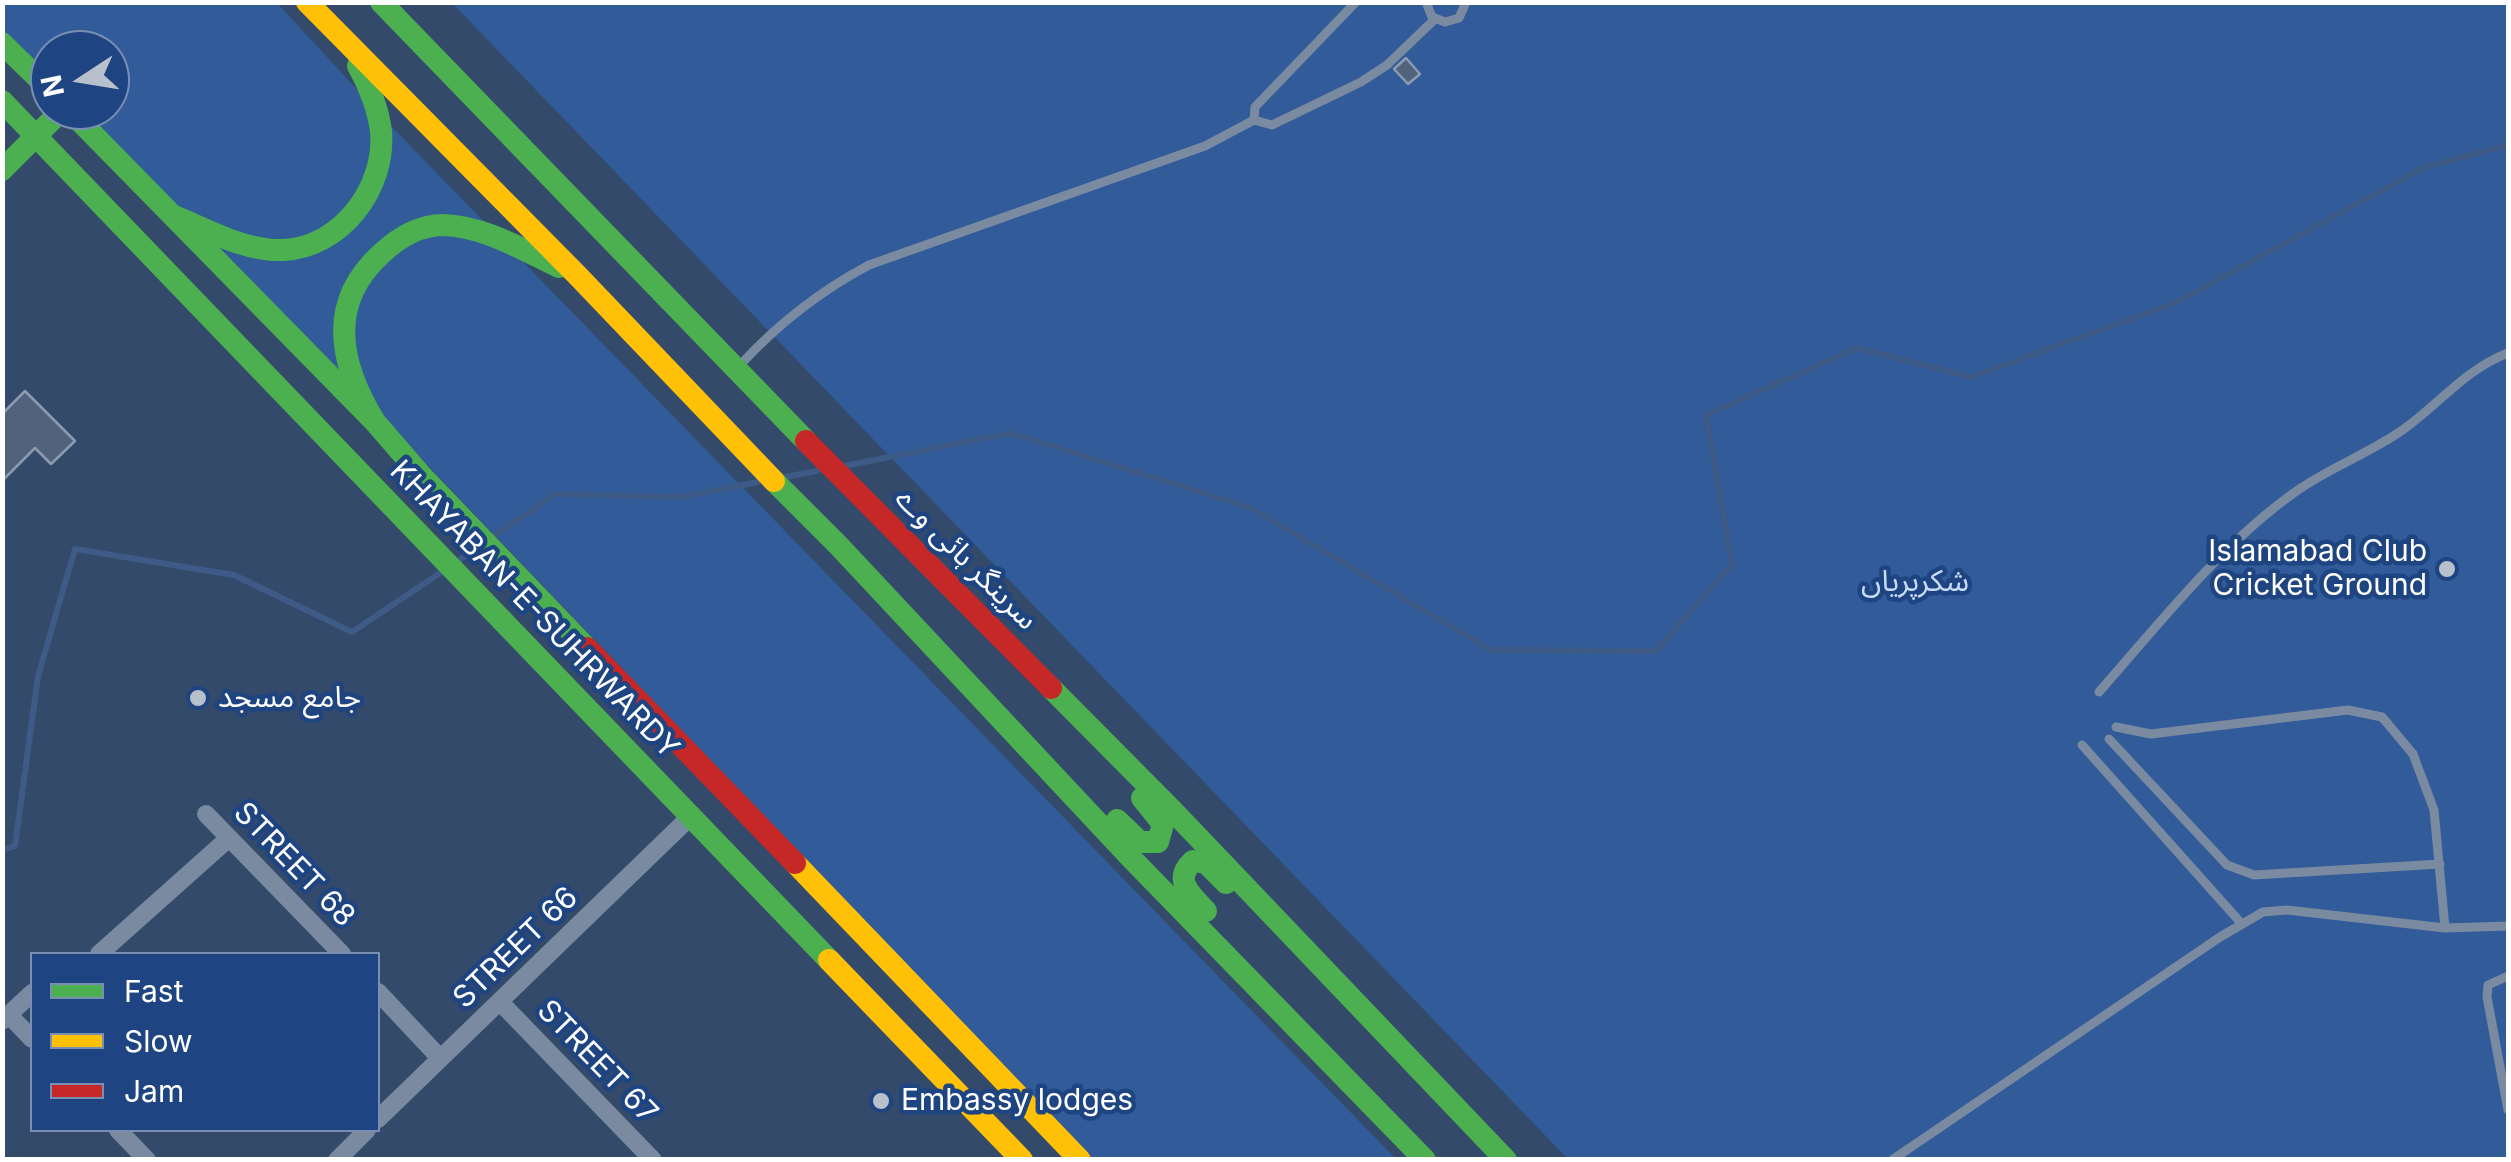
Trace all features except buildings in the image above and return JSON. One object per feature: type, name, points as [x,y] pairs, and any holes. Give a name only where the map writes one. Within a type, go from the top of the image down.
[{"type":"main road","points":[[308,2],[577,274],[1131,858],[1416,1151]]},
{"type":"main road","name":"سرینگر ہائی وے","points":[[382,2],[767,402],[1174,812],[1506,1160]]},
{"type":"main road","points":[[174,216],[268,250],[308,246],[338,230],[362,205],[376,174],[381,140],[371,93],[343,40]]},
{"type":"main road","points":[[2,42],[30,70]]},
{"type":"main road","points":[[6,112],[30,96]]},
{"type":"main road","name":"KHAYABAN-E-SUHRWARDY","points":[[6,112],[36,136],[1022,1160]]},
{"type":"main road","points":[[2,170],[43,130]]},
{"type":"main road","name":"KHAYABAN-E-SUHRWARDY","points":[[86,130],[376,422],[420,474],[1080,1160]]},
{"type":"main road","points":[[376,422],[349,377],[343,351],[344,324],[350,298],[362,274],[390,245],[426,226],[445,225],[476,230],[577,274]]},
{"type":"main road","points":[[893,605],[949,646],[1138,842],[1152,845],[1162,839],[1165,826],[1159,815],[937,586],[907,541]]},
{"type":"main road","points":[[529,646],[558,618]]},
{"type":"main road","points":[[1416,1151],[1373,1084],[1184,887],[1182,873],[1188,864],[1206,863],[1431,1098],[1480,1131]]},
{"type":"street","name":"STREET 68","points":[[206,814],[340,952]]},
{"type":"street","name":"STREET 66","points":[[380,1117],[692,816]]},
{"type":"street","points":[[101,952],[229,838]]},
{"type":"street","points":[[30,994],[6,1018],[30,1038]]},
{"type":"street","points":[[380,994],[439,1056]]},
{"type":"street","name":"STREET 67","points":[[501,1003],[653,1160]]},
{"type":"street","points":[[120,1132],[147,1160]]},
{"type":"street","points":[[338,1160],[365,1132]]},
{"type":"lane","points":[[1254,120],[1255,107],[1356,2]]},
{"type":"lane","points":[[1426,2],[1435,18]]},
{"type":"lane","points":[[1435,18],[1452,21],[1464,12],[1466,2]]},
{"type":"lane","points":[[736,369],[775,327],[818,295],[869,265],[1205,146],[1254,120],[1272,125],[1387,64],[1435,18]]},
{"type":"lane","points":[[2099,692],[2168,614],[2268,513],[2299,489],[2372,452],[2481,365],[2508,353]]},
{"type":"lane","points":[[2116,727],[2151,734],[2348,710],[2382,717],[2413,754],[2434,810],[2445,928]]},
{"type":"lane","points":[[2109,739],[2238,871],[2254,875],[2440,864]]},
{"type":"lane","points":[[2082,744],[2242,923]]},
{"type":"lane","points":[[1892,1160],[2242,923],[2264,912],[2287,910],[2445,928],[2508,926]]},
{"type":"lane","points":[[2508,976],[2488,985],[2487,998],[2508,1110]]},
{"type":"green space","points":[[3,3],[277,3],[390,125],[1396,1159],[1093,1159],[101,130],[130,130],[130,30],[30,30],[30,57],[3,29]]},
{"type":"green space","name":"شکرپریاں","points":[[452,3],[2508,3],[2508,1159],[1568,1159]]},
{"type":"waterway","points":[[844,466],[1010,433],[1249,507],[1491,650],[1656,651],[1732,564],[1706,415],[1857,348],[1971,377],[2175,303],[2425,167],[2508,145]]},
{"type":"waterway","points":[[785,477],[817,471]]},
{"type":"waterway","points":[[491,538],[555,494],[680,497],[758,482]]},
{"type":"waterway","points":[[454,564],[480,545]]},
{"type":"waterway","points":[[2,850],[15,846],[38,676],[75,549],[234,575],[352,632],[443,571]]},
{"type":"traffic: fast","points":[[381,2],[806,441]]},
{"type":"traffic: fast","points":[[2,43],[30,70]]},
{"type":"traffic: fast","points":[[174,216],[228,239],[270,250],[305,246],[341,226],[368,192],[381,152],[378,114],[358,66]]},
{"type":"traffic: fast","points":[[2,101],[829,960]]},
{"type":"traffic: fast","points":[[2,170],[42,130]]},
{"type":"traffic: fast","points":[[89,130],[375,422],[587,648]]},
{"type":"traffic: fast","points":[[375,422],[353,379],[344,335],[352,293],[364,273],[388,248],[426,227],[458,226],[503,240],[559,267]]},
{"type":"traffic: fast","points":[[774,481],[1131,858],[1425,1160]]},
{"type":"traffic: fast","points":[[1051,688],[1506,1160]]},
{"type":"traffic: fast","points":[[1117,820],[1140,842],[1158,842],[1163,824],[1142,798]]},
{"type":"traffic: fast","points":[[1206,911],[1186,887],[1187,868],[1193,861],[1206,863],[1226,883]]},
{"type":"traffic: slow","points":[[307,2],[774,481]]},
{"type":"traffic: slow","points":[[795,863],[1080,1160]]},
{"type":"traffic: slow","points":[[829,960],[1022,1160]]},
{"type":"traffic: jam","points":[[806,441],[1051,688]]},
{"type":"traffic: jam","points":[[587,648],[795,863]]},
{"type":"place","name":"Islamabad Club Cricket Ground","points":[[2447,569]]},
{"type":"place","name":"جامع مسجد","points":[[198,698]]},
{"type":"place","name":"Embassy lodges","points":[[881,1101]]}]
